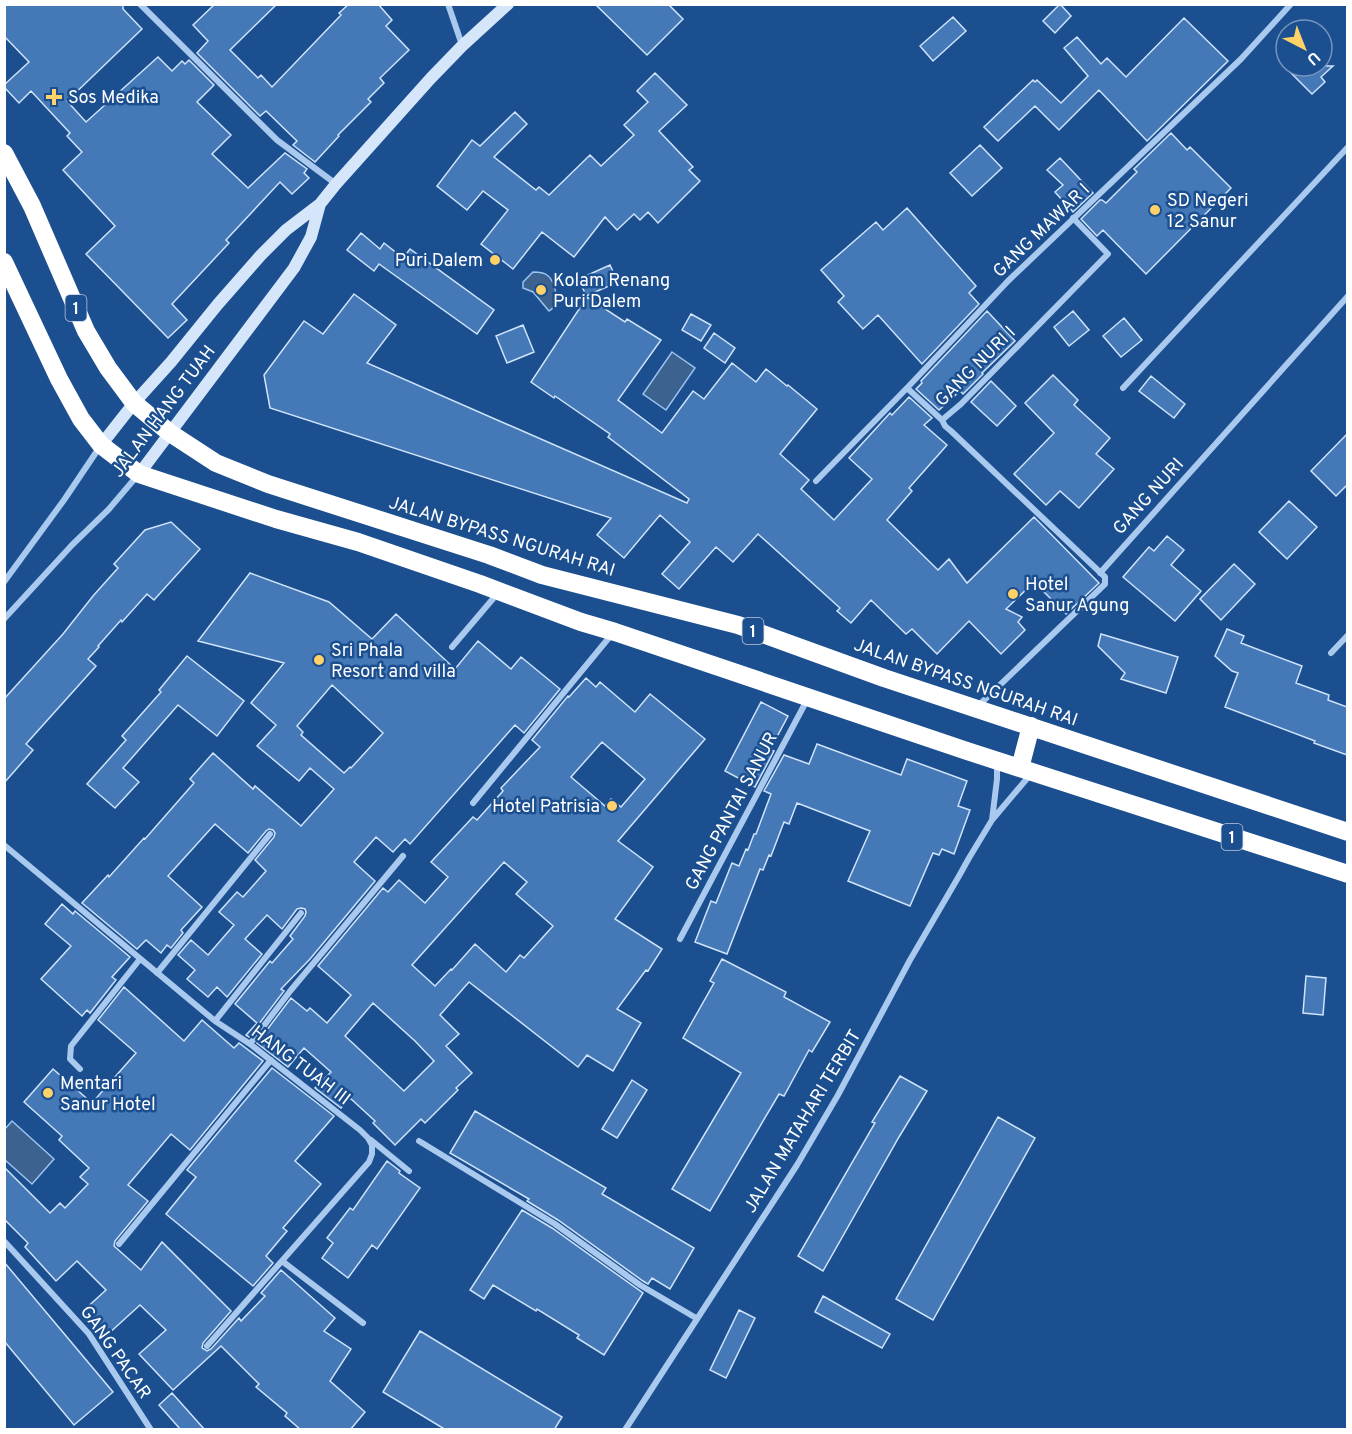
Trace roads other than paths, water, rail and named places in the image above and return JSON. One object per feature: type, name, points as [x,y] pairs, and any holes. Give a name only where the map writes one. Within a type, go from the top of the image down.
[{"type":"highway","name":"JALAN BYPASS NGURAH RAI","points":[[4,153],[32,206],[86,331],[108,368],[134,403],[170,433],[216,463],[268,484],[542,574],[738,625],[975,709],[1347,832]]},
{"type":"highway","name":"1","points":[[4,262],[59,379],[81,418],[101,445],[139,474],[276,519],[358,542],[500,591],[581,622],[1347,874]]},
{"type":"highway","points":[[480,584],[489,555]]},
{"type":"highway","points":[[1026,770],[1031,726]]},
{"type":"main road","name":"JALAN HANG TUAH","points":[[101,445],[134,403],[261,255],[286,230],[320,204],[431,78],[508,4]]},
{"type":"main road","name":"JALAN HANG TUAH","points":[[139,474],[294,268],[311,237],[320,204]]},
{"type":"street","points":[[140,4],[277,140],[336,184]]},
{"type":"street","points":[[448,4],[462,46]]},
{"type":"street","name":"GANG MAWAR I","points":[[816,481],[1008,281],[1232,67],[1291,4]]},
{"type":"street","points":[[1123,388],[1347,147]]},
{"type":"street","name":"GANG NURI I","points":[[1073,218],[1108,254],[961,404],[942,420],[945,426],[1100,573]]},
{"type":"street","name":"GANG NURI","points":[[975,709],[1105,584],[1105,577],[1100,573],[1347,296]]},
{"type":"street","points":[[907,388],[942,420]]},
{"type":"street","name":"JALAN HANG TUAH","points":[[4,582],[101,445]]},
{"type":"street","name":"JALAN HANG TUAH","points":[[4,619],[72,545],[109,509],[139,474]]},
{"type":"street","points":[[452,647],[500,591]]},
{"type":"street","points":[[473,803],[615,632]]},
{"type":"street","points":[[1331,653],[1347,635]]},
{"type":"street","name":"GANG PANTAI SANUR","points":[[680,939],[809,696]]},
{"type":"street","name":"JALAN MATAHARI TERBIT","points":[[992,820],[997,779],[996,760]]},
{"type":"street","name":"JALAN MATAHARI TERBIT","points":[[625,1430],[797,1165],[910,960],[992,820],[1026,770]]},
{"type":"street","points":[[157,973],[270,834]]},
{"type":"street","name":"HANG TUAH III","points":[[4,845],[216,1021],[271,1060],[409,1171]]},
{"type":"street","points":[[250,1044],[291,990],[404,856]]},
{"type":"street","points":[[216,1021],[302,913]]},
{"type":"street","points":[[80,1069],[69,1059],[71,1046],[140,959]]},
{"type":"street","points":[[119,1244],[271,1060]]},
{"type":"street","points":[[207,1346],[369,1162],[372,1145],[368,1138]]},
{"type":"street","points":[[419,1141],[555,1224],[640,1285],[696,1318]]},
{"type":"street","name":"GANG PACAR","points":[[4,1241],[89,1334],[151,1430]]},
{"type":"street","points":[[282,1261],[363,1323]]},
{"type":"water","name":"Kolam Renang Puri Dalem","points":[[533,272],[545,274],[553,284],[556,300],[549,311],[533,292],[523,288],[523,282]]},
{"type":"water","points":[[672,352],[695,368],[666,410],[643,394]]},
{"type":"water","points":[[12,1121],[54,1159],[32,1184],[5,1160],[5,1129]]},
{"type":"place","name":"Sos Medika","points":[[54,97]]},
{"type":"place","name":"SD Negeri 12 Sanur","points":[[1155,210]]},
{"type":"place","name":"Puri Dalem","points":[[495,260]]},
{"type":"place","name":"Kolam Renang Puri Dalem","points":[[541,290]]},
{"type":"place","name":"Hotel Sanur Agung","points":[[1013,594]]},
{"type":"place","name":"Sri Phala Resort and villa","points":[[319,660]]},
{"type":"place","name":"Hotel Patrisia","points":[[612,806]]},
{"type":"place","name":"Mentari Sanur Hotel","points":[[48,1093]]}]
